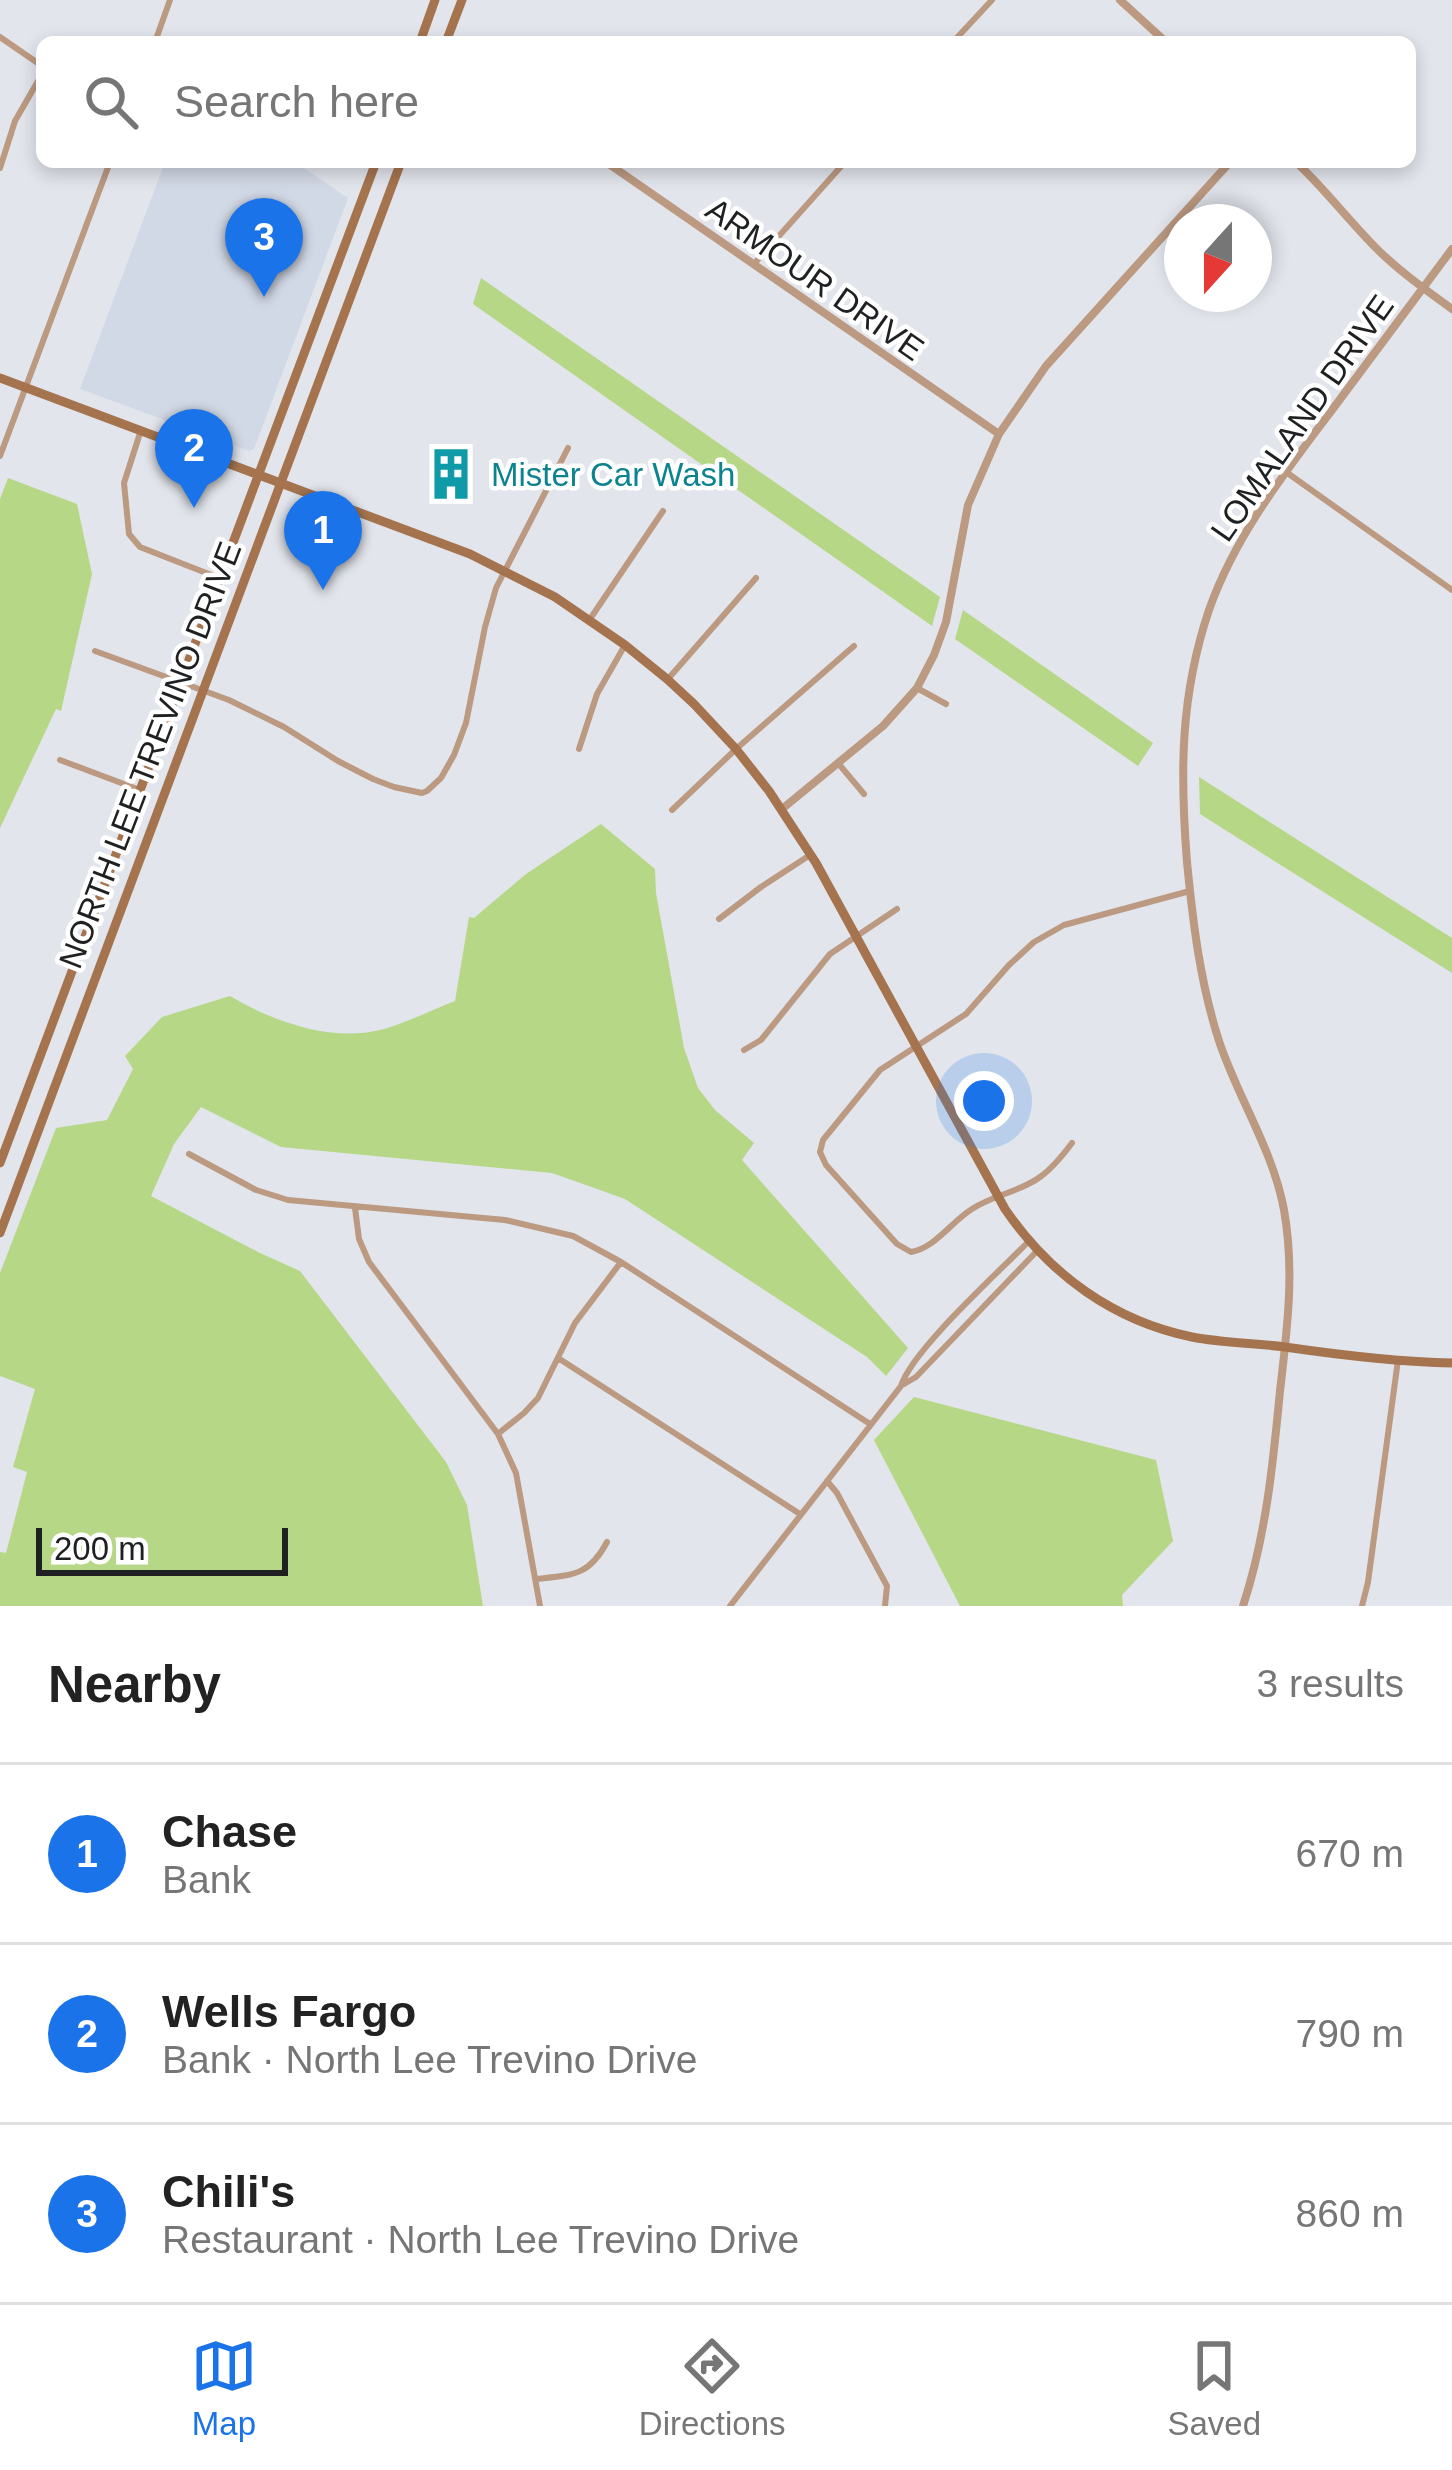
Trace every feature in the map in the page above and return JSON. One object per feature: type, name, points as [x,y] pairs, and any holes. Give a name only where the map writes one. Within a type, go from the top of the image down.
[{"type":"main road","points":[[422,36],[435,0]]},
{"type":"main road","points":[[448,36],[462,0]]},
{"type":"main road","name":"NORTH LEE TREVINO DRIVE","points":[[0,1163],[374,168]]},
{"type":"main road","name":"NORTH LEE TREVINO DRIVE","points":[[0,1233],[399,168]]},
{"type":"main road","points":[[341,253],[364,261]]},
{"type":"main road","points":[[0,378],[470,554],[590,619],[668,679],[736,749],[782,809],[997,1195],[1037,1251],[1084,1292],[1139,1322],[1207,1340],[1452,1363]]},
{"type":"street","points":[[157,36],[170,0]]},
{"type":"street","points":[[959,36],[992,0]]},
{"type":"street","points":[[1120,0],[1159,36]]},
{"type":"street","points":[[0,37],[36,65]]},
{"type":"street","points":[[0,168],[36,81]]},
{"type":"street","points":[[0,456],[108,168]]},
{"type":"street","name":"ARMOUR DRIVE","points":[[615,168],[998,434]]},
{"type":"street","points":[[754,264],[840,168]]},
{"type":"street","points":[[782,809],[895,715],[917,688],[946,622],[968,506],[998,434],[1046,366],[1225,168]]},
{"type":"street","points":[[1302,168],[1372,244],[1452,309]]},
{"type":"street","name":"LOMALAND DRIVE","points":[[1243,1606],[1266,1514],[1290,1265],[1270,1160],[1224,1055],[1199,965],[1181,771],[1191,674],[1221,580],[1248,529],[1452,249]]},
{"type":"street","points":[[141,430],[124,483],[129,534],[140,547],[219,578]]},
{"type":"street","points":[[95,651],[267,718],[373,779],[427,791],[442,778],[470,711],[490,607],[568,448]]},
{"type":"street","points":[[1286,472],[1452,590]]},
{"type":"street","points":[[590,619],[663,511]]},
{"type":"street","points":[[668,679],[756,578]]},
{"type":"street","points":[[580,749],[597,694],[625,645]]},
{"type":"street","points":[[672,810],[854,646]]},
{"type":"street","points":[[917,688],[946,704]]},
{"type":"street","points":[[59,760],[140,790]]},
{"type":"street","points":[[838,763],[864,794]]},
{"type":"street","points":[[719,919],[810,855]]},
{"type":"street","points":[[1072,1143],[1040,1178],[969,1210],[929,1246],[911,1252],[897,1244],[820,1152],[823,1140],[880,1070],[966,1014],[1020,953],[1064,925],[1190,891]]},
{"type":"street","points":[[744,1050],[761,1040],[830,955],[897,909]]},
{"type":"street","points":[[189,1154],[288,1200],[505,1220],[573,1237],[621,1262],[870,1424]]},
{"type":"street","points":[[355,1208],[359,1239],[369,1262],[498,1434],[516,1473],[540,1606]]},
{"type":"street","points":[[901,1386],[923,1350],[1029,1241]]},
{"type":"street","points":[[730,1606],[901,1386],[916,1377],[1037,1251]]},
{"type":"street","points":[[498,1434],[538,1398],[575,1323],[621,1262]]},
{"type":"street","points":[[558,1358],[800,1514]]},
{"type":"street","points":[[1362,1606],[1398,1360]]},
{"type":"street","points":[[827,1481],[887,1586],[885,1606]]},
{"type":"street","points":[[535,1580],[596,1564],[608,1542]]},
{"type":"shaded area","points":[[163,168],[304,168],[348,198],[254,449],[80,389]]},
{"type":"green space","points":[[481,278],[940,597],[932,626],[473,304]]},
{"type":"green space","points":[[8,478],[77,504],[92,574],[61,711],[56,709],[0,828],[0,499]]},
{"type":"green space","points":[[963,610],[1153,743],[1138,766],[955,639]]},
{"type":"green space","points":[[1199,777],[1452,938],[1452,973],[1200,814]]},
{"type":"green space","points":[[601,824],[655,869],[684,1048],[698,1088],[715,1110],[754,1143],[742,1160],[908,1348],[886,1376],[867,1357],[625,1199],[552,1173],[281,1147],[201,1107],[174,1144],[151,1196],[300,1271],[446,1462],[467,1505],[483,1606],[0,1606],[0,1552],[6,1553],[27,1472],[13,1467],[35,1389],[0,1376],[0,1273],[56,1128],[107,1120],[133,1069],[125,1056],[162,1017],[230,996],[304,1028],[364,1033],[455,1001],[469,917],[474,918],[526,874]]},
{"type":"green space","points":[[914,1397],[1156,1460],[1173,1541],[1122,1595],[1123,1606],[960,1606],[874,1440]]},
{"type":"place","name":"Chili's","points":[[264,297]]},
{"type":"place","name":"Mister Car Wash","points":[[451,474]]},
{"type":"place","name":"Wells Fargo","points":[[194,508]]},
{"type":"place","name":"Chase","points":[[323,590]]}]
